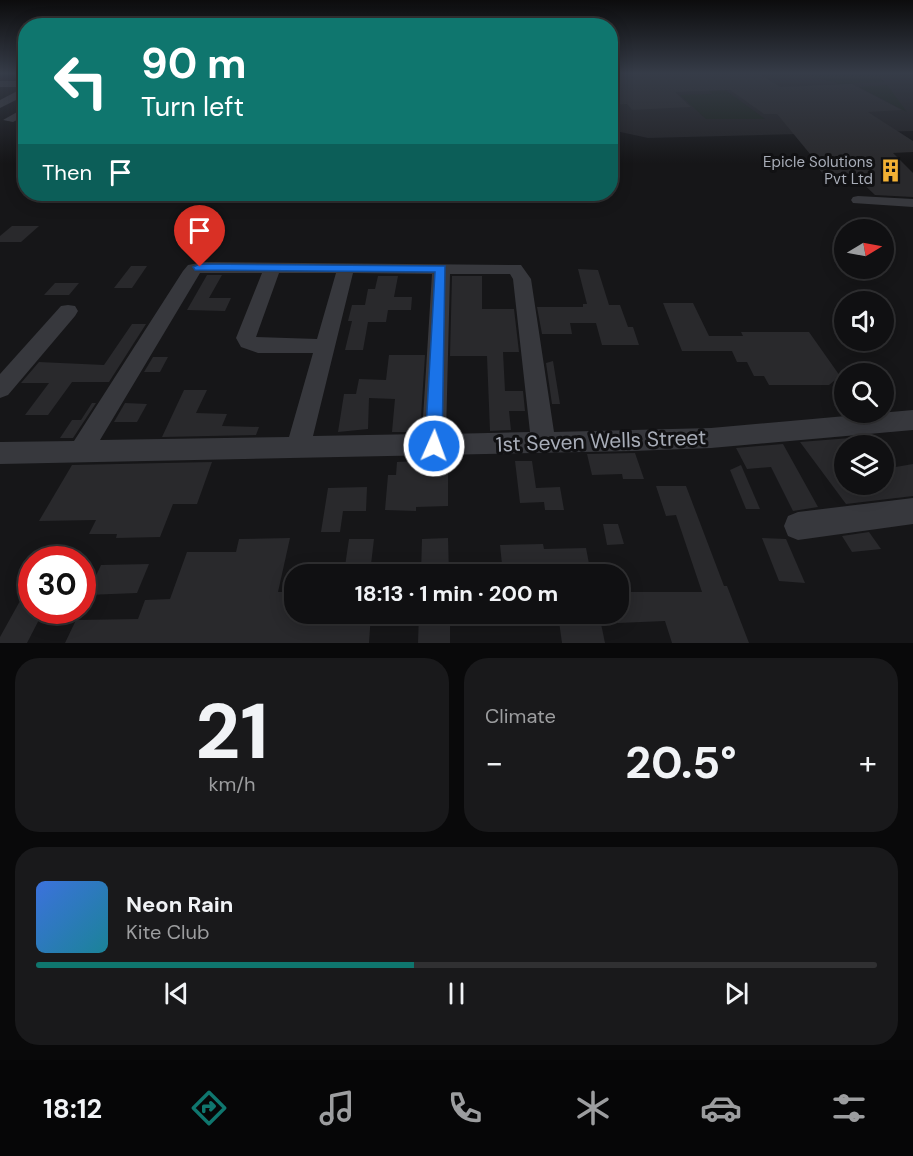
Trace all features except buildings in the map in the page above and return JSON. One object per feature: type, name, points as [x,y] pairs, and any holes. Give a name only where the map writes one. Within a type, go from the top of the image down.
[{"type":"street","points":[[9,120],[18,115]]},
{"type":"street","points":[[858,200],[913,203]]},
{"type":"street","points":[[80,452],[194,269],[204,267],[272,269],[508,267],[520,273],[543,443]]},
{"type":"street","points":[[298,448],[346,268]]},
{"type":"street","points":[[434,446],[441,268]]},
{"type":"street","points":[[272,269],[246,338],[248,342],[258,346],[325,346]]},
{"type":"street","points":[[0,389],[68,311]]},
{"type":"street","name":"1st Seven Wells Street","points":[[0,453],[434,446],[711,438],[913,420]]},
{"type":"street","points":[[798,526],[913,511]]},
{"type":"shaded area","points":[[618,103],[913,103],[913,131],[648,138],[618,132]]},
{"type":"shaded area","points":[[689,103],[743,103],[765,119],[706,119]]},
{"type":"shaded area","points":[[890,103],[900,103],[907,112]]},
{"type":"place","name":"Epicle Solutions Pvt Ltd","points":[[891,171]]},
{"type":"route","points":[[200,267],[441,268],[434,446]]}]
